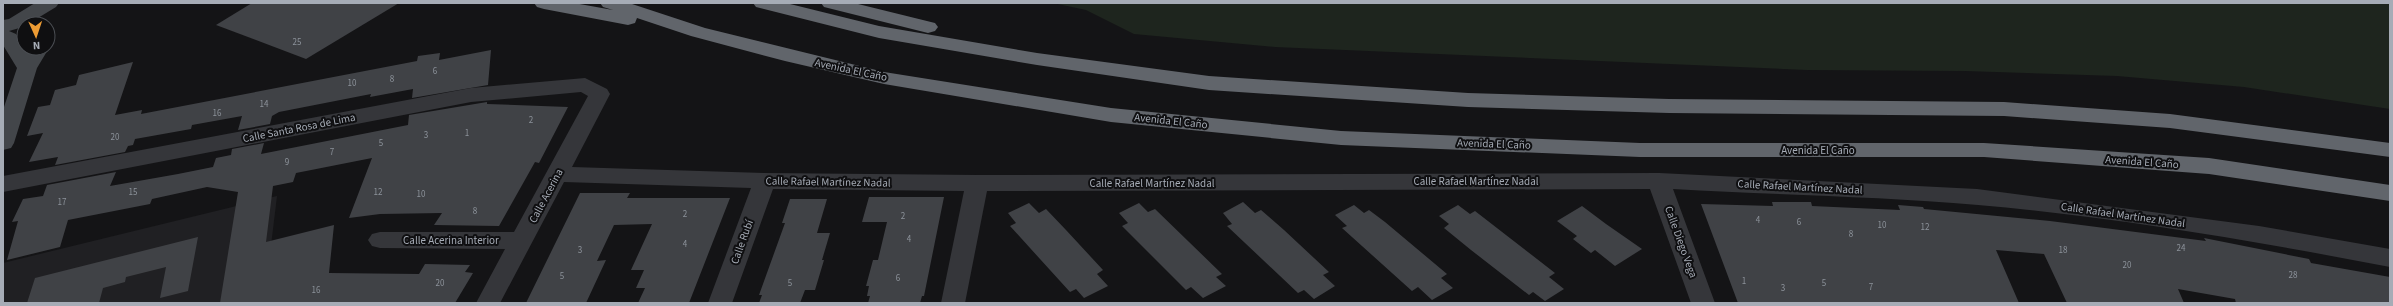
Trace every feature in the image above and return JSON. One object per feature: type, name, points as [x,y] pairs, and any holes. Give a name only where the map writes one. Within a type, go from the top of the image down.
[{"type":"highway","points":[[544,3],[698,32]]},
{"type":"highway","name":"Avenida El Caño","points":[[610,3],[698,32],[792,57],[923,84],[1111,115],[1333,137],[1640,150],[1984,150],[2209,166],[2390,193]]},
{"type":"highway","points":[[763,3],[880,32],[1037,59],[1209,83],[1452,99],[1669,106],[2004,109],[2170,121],[2390,150]]},
{"type":"highway","points":[[831,3],[956,34],[1037,59]]},
{"type":"main road","points":[[48,16],[51,3]]},
{"type":"main road","points":[[3,26],[23,19],[51,3]]},
{"type":"main road","points":[[3,35],[9,38],[27,68]]},
{"type":"main road","points":[[3,142],[27,68],[34,56]]},
{"type":"street","name":"Calle Santa Rosa de Lima","points":[[3,184],[470,95],[585,85],[594,91]]},
{"type":"street","name":"Calle Acerina","points":[[488,303],[600,94],[594,91]]},
{"type":"street","name":"Calle Rafael Martínez Nadal","points":[[558,174],[765,181],[977,184],[1659,181],[1977,197],[2066,207],[2259,234],[2390,258]]},
{"type":"street","name":"Calle Rubí","points":[[720,303],[765,181]]},
{"type":"street","name":"Calle Diego Vega","points":[[1659,181],[1703,303]]},
{"type":"street","points":[[953,303],[977,184]]},
{"type":"street","name":"Calle Acerina Interior","points":[[380,240],[522,241]]},
{"type":"shaded area","points":[[1053,3],[2390,3],[2390,109],[2244,87],[2117,76],[1965,71],[1807,70],[1275,47],[1134,34],[1086,10]]},
{"type":"shaded area","points":[[277,196],[264,303],[3,303],[3,263]]},
{"type":"building","points":[[252,3],[399,3],[306,59],[216,25]]},
{"type":"building","points":[[491,50],[488,85],[412,98],[413,89],[370,97],[371,94],[279,112],[272,116],[270,124],[238,130],[242,116],[192,125],[191,129],[135,139],[133,145],[128,146],[125,152],[55,165],[58,157],[29,162],[43,133],[27,136],[38,107],[50,105],[55,90],[76,85],[79,75],[133,62],[115,115],[142,110],[141,114],[417,61],[418,56],[440,53],[439,60]]},
{"type":"building","points":[[487,102],[487,104],[568,107],[539,163],[535,162],[499,226],[434,225],[442,213],[380,214],[349,218],[372,158],[296,173],[293,182],[273,186],[266,242],[334,225],[329,273],[419,274],[425,264],[470,265],[465,272],[473,273],[455,303],[220,303],[238,192],[207,187],[152,199],[150,204],[68,220],[60,247],[7,260],[18,221],[12,222],[23,199],[43,196],[47,185],[116,172],[110,186],[178,174],[213,167],[216,158],[231,155],[232,149],[264,143],[261,154],[408,125],[409,115]]},
{"type":"building","points":[[580,193],[630,193],[627,198],[730,198],[689,303],[638,303],[645,288],[636,288],[644,270],[631,270],[652,224],[614,225],[597,261],[606,260],[586,303],[526,303]]},
{"type":"building","points":[[869,197],[944,197],[924,296],[922,296],[920,303],[868,303],[870,296],[867,296],[869,286],[866,286],[873,260],[878,260],[887,222],[862,222]]},
{"type":"building","points":[[790,199],[827,199],[817,233],[830,233],[822,260],[824,260],[815,290],[805,290],[800,303],[759,303],[762,295],[759,295],[785,223],[782,223]]},
{"type":"building","points":[[1243,202],[1255,213],[1261,210],[1284,230],[1329,272],[1323,275],[1335,286],[1314,299],[1304,290],[1298,293],[1227,226],[1232,224],[1223,213]]},
{"type":"building","points":[[1772,202],[1811,202],[1812,206],[1900,210],[1898,205],[1923,207],[1924,209],[2050,221],[2206,241],[2204,238],[2309,259],[2311,263],[2390,277],[2390,303],[2236,303],[2235,299],[2178,289],[2184,303],[2067,303],[2044,254],[1996,250],[2019,303],[1738,303],[1701,204],[1773,206]]},
{"type":"building","points":[[1029,203],[1039,213],[1046,209],[1066,230],[1103,270],[1097,274],[1108,286],[1084,298],[1076,289],[1070,292],[1010,226],[1016,223],[1008,213]]},
{"type":"building","points":[[1139,203],[1148,212],[1155,209],[1222,274],[1216,277],[1226,286],[1203,298],[1191,287],[1186,290],[1122,226],[1128,223],[1119,213]]},
{"type":"building","points":[[1354,205],[1364,213],[1369,210],[1385,222],[1447,274],[1441,278],[1453,288],[1432,300],[1418,287],[1412,291],[1342,228],[1347,226],[1335,215]]},
{"type":"building","points":[[1458,205],[1470,214],[1475,211],[1555,273],[1549,277],[1564,289],[1545,301],[1533,292],[1529,295],[1471,250],[1444,228],[1449,224],[1439,216]]},
{"type":"building","points":[[1582,206],[1642,249],[1615,266],[1595,250],[1591,253],[1573,239],[1577,236],[1557,221]]},
{"type":"building","points":[[198,237],[188,291],[160,298],[166,267],[126,277],[125,282],[103,288],[99,303],[27,303],[35,278]]}]
